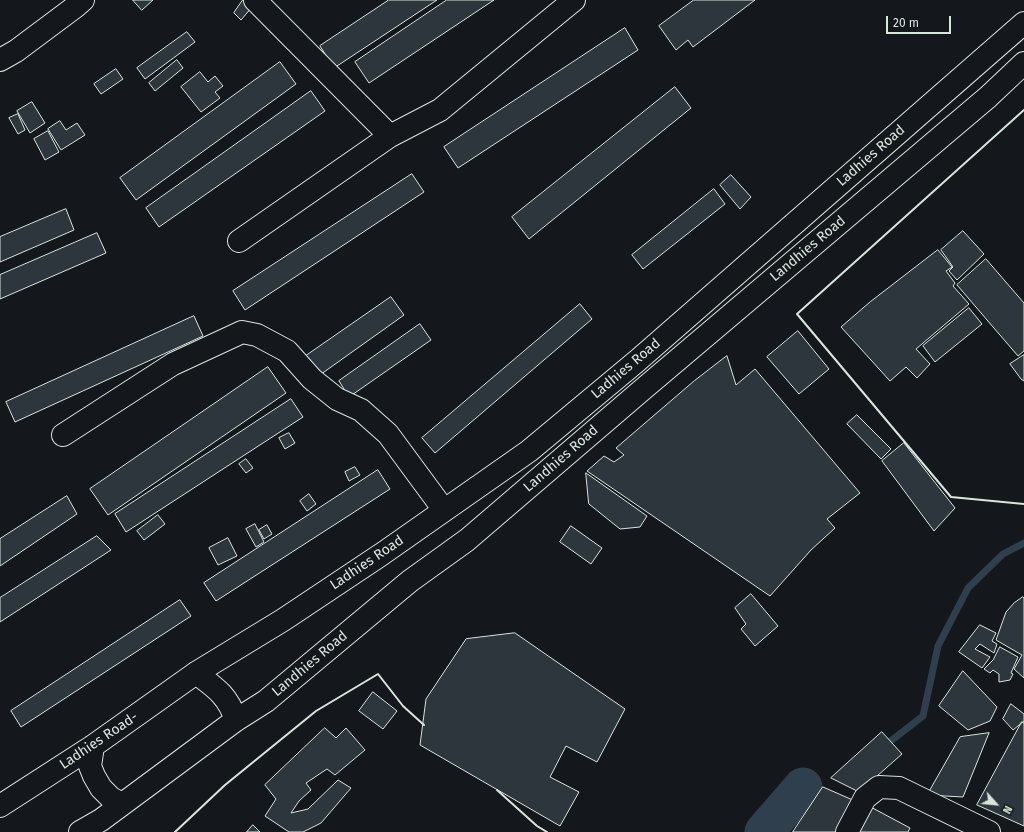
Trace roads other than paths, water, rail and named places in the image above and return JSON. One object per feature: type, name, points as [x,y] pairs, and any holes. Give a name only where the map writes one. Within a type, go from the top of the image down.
[{"type":"main road","points":[[0,60],[16,51],[83,0]]},
{"type":"main road","points":[[254,0],[390,136]]},
{"type":"main road","points":[[239,242],[390,136],[440,110],[574,0]]},
{"type":"main road","name":"Ladhies Road","points":[[196,673],[283,620],[529,451],[625,371],[1024,22]]},
{"type":"main road","name":"Landhies Road","points":[[80,832],[101,820],[236,720],[266,701],[410,581],[467,540],[976,108],[1024,63]]},
{"type":"main road","points":[[63,434],[173,364],[242,332],[257,335],[287,352],[312,379],[337,399],[361,410],[388,434],[444,510]]},
{"type":"main road","points":[[196,673],[223,695],[231,707],[236,720]]},
{"type":"main road","name":"Ladhies Road-","points":[[0,806],[93,746],[196,673]]},
{"type":"main road","points":[[93,746],[90,766],[94,776],[101,788],[111,798],[122,804]]},
{"type":"main road","points":[[847,832],[865,798],[879,787],[899,788],[985,831]]},
{"type":"waterway","points":[[883,747],[923,716],[938,646],[968,588],[1003,554],[1024,543]]},
{"type":"waterway","points":[[764,832],[803,787]]}]
